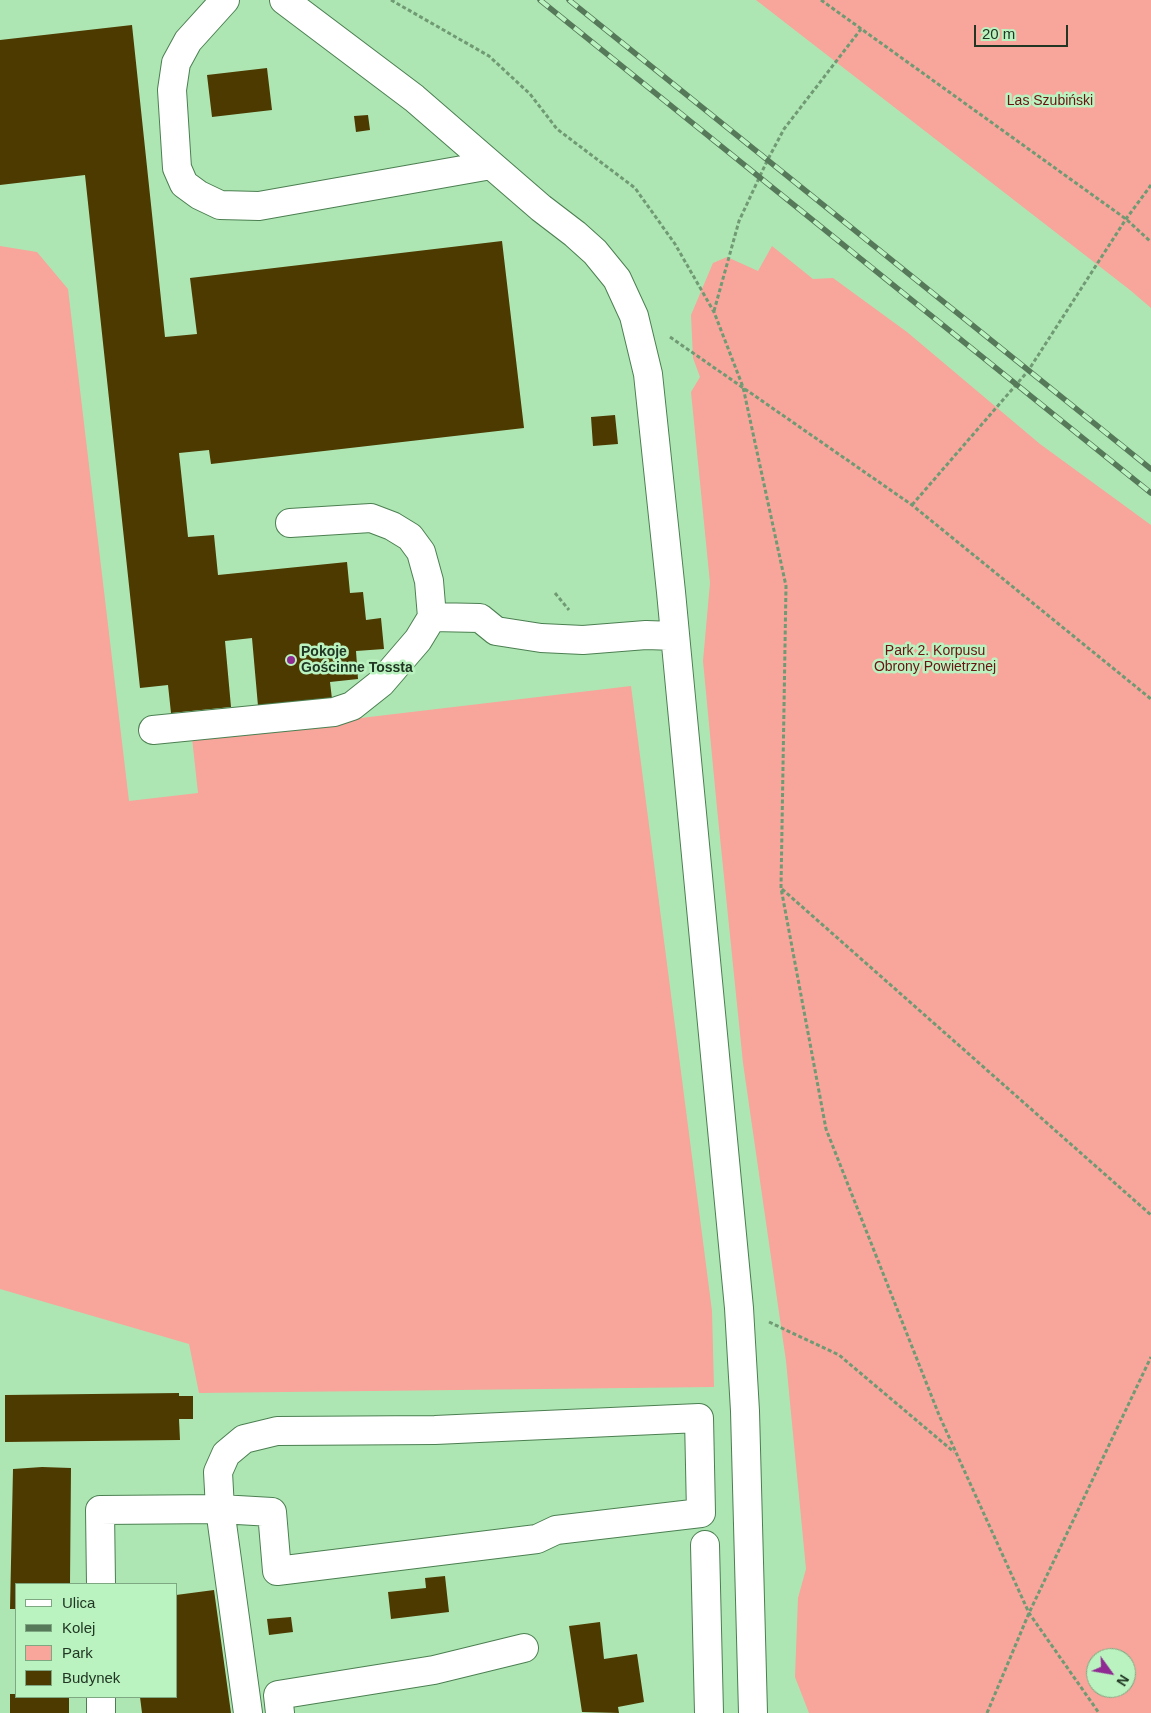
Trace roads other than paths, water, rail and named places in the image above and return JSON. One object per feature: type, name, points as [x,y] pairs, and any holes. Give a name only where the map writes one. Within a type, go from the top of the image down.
[{"type":"street","points":[[225,0],[188,41],[176,63],[172,90],[177,168],[184,184],[199,195],[220,205],[259,206],[490,165]]},
{"type":"street","points":[[284,0],[414,98],[490,165],[595,252],[616,279],[634,316],[648,374],[739,1308],[745,1411],[753,1713]]},
{"type":"street","points":[[153,730],[334,712],[352,706],[381,683],[418,640],[432,616],[429,581],[421,552],[410,537],[392,526],[371,518],[290,523]]},
{"type":"street","points":[[432,616],[480,618],[496,630],[541,638],[583,640],[675,636]]},
{"type":"street","points":[[101,1583],[100,1510],[220,1509],[272,1512],[277,1571],[536,1539],[556,1530],[701,1512],[699,1418],[444,1430],[277,1431],[244,1439],[226,1454],[218,1472],[220,1509],[248,1713]]},
{"type":"street","points":[[705,1545],[709,1713]]},
{"type":"street","points":[[280,1713],[278,1695],[434,1670],[524,1648]]},
{"type":"street","points":[[101,1698],[101,1713]]},
{"type":"railway","points":[[540,0],[1151,493]]},
{"type":"railway","points":[[569,0],[1151,469]]},
{"type":"place","name":"Pokoje Gościnne Tossta","points":[[291,660]]},
{"type":"park label","name":"Las Szubiński","points":[[1050,101]]},
{"type":"park label","name":"Park 2. Korpusu Obrony Powietrznej","points":[[935,660]]}]
